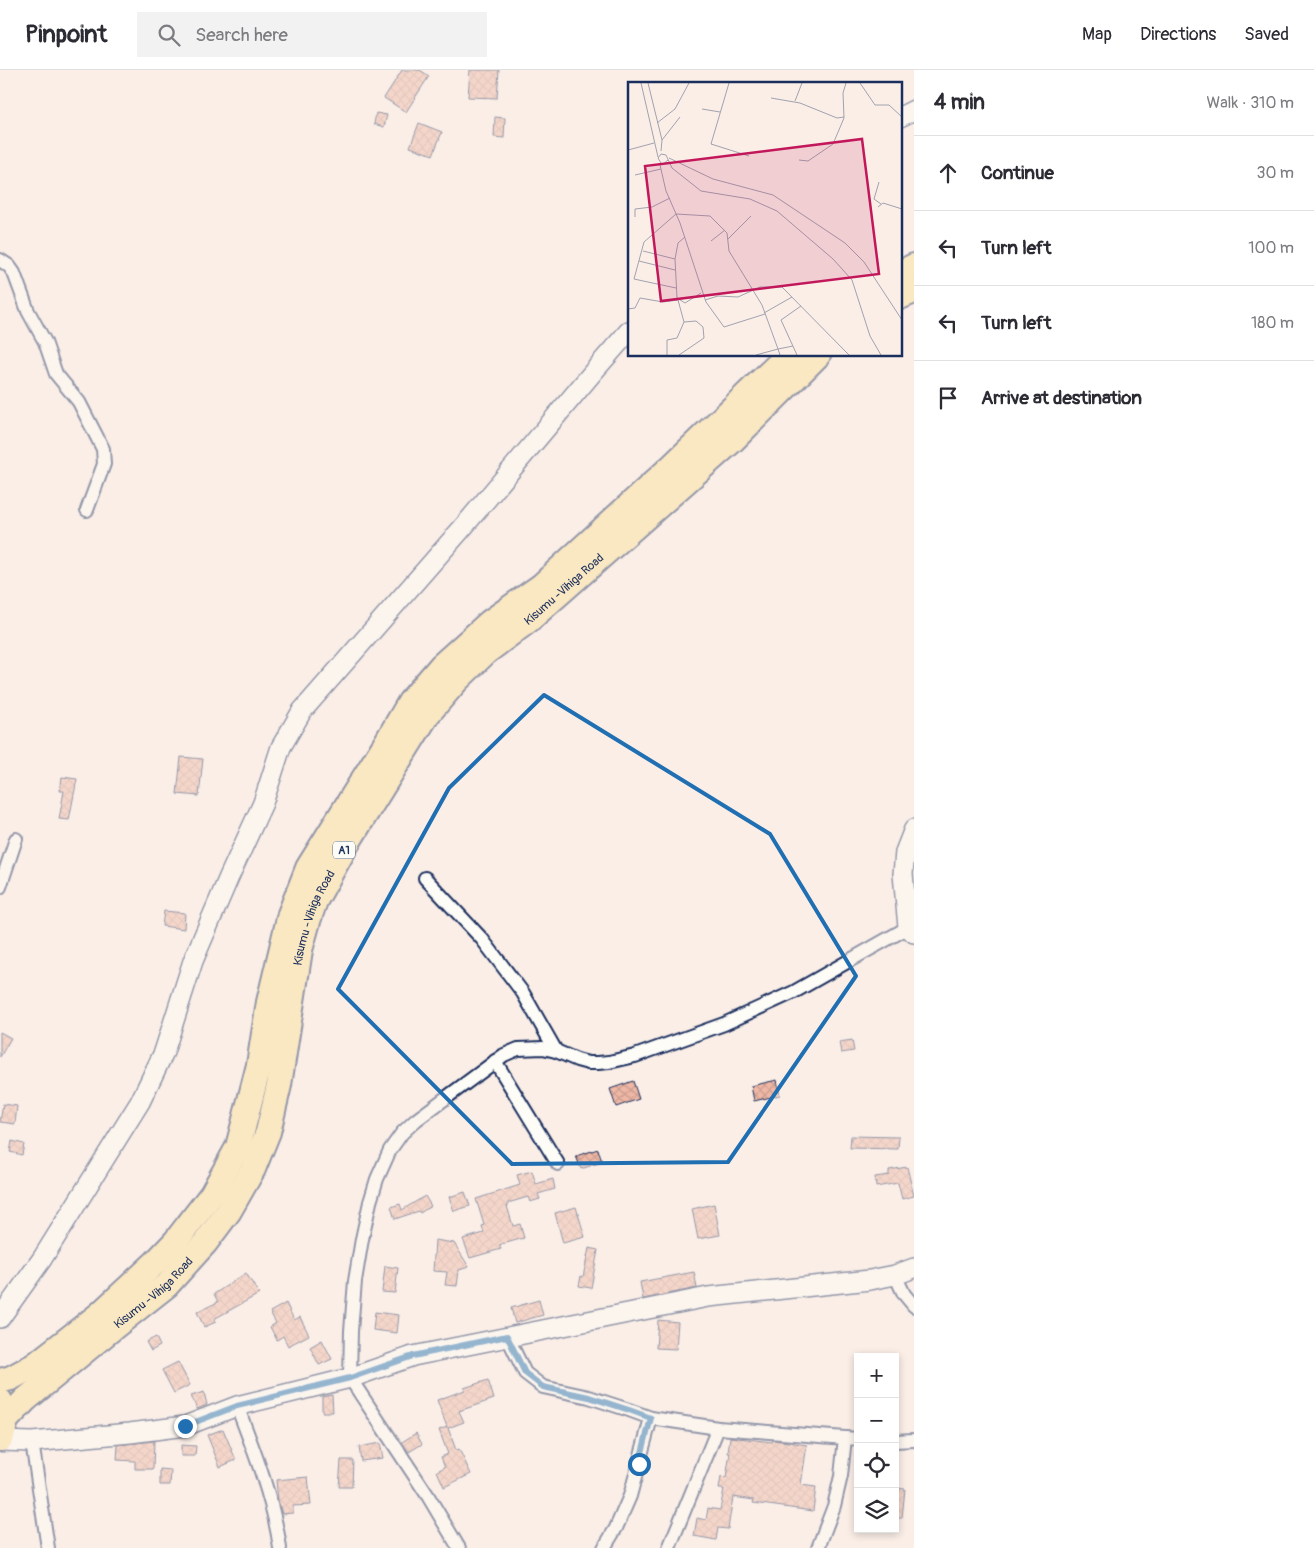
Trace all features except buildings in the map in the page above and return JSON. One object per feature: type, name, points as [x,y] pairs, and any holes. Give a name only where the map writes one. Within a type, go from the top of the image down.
[{"type":"highway","points":[[902,272],[914,266]]},
{"type":"highway","points":[[902,296],[914,291]]},
{"type":"highway","name":"Kisumu -Vihiga Road","points":[[0,1381],[11,1378],[30,1368],[100,1314],[169,1248],[212,1194],[238,1147],[251,1102],[269,1002],[290,914],[308,868],[410,702],[440,666],[490,622],[541,586],[672,466],[787,356]]},
{"type":"highway","name":"Kisumu -Vihiga Road","points":[[1,1426],[32,1394],[167,1285],[206,1242],[229,1211],[253,1169],[268,1132],[278,1085],[300,950],[315,901],[348,842],[427,715],[457,680],[486,652],[529,620],[733,440],[817,356]]},
{"type":"street","points":[[902,115],[914,110]]},
{"type":"street","points":[[0,260],[9,266],[14,273],[28,311],[45,342],[56,374],[79,402],[104,449],[104,464],[87,510]]},
{"type":"street","points":[[0,1318],[42,1259],[92,1181],[144,1094],[164,1052],[193,961],[263,804],[280,747],[302,710],[465,525],[628,332]]},
{"type":"street","points":[[459,1548],[428,1496],[350,1378],[354,1281],[370,1202],[377,1179],[390,1150],[402,1133],[416,1120],[495,1061],[518,1049],[544,1048],[588,1063],[609,1062],[636,1056],[724,1024],[794,992],[912,928],[903,874],[905,852],[914,829]]},
{"type":"street","points":[[0,887],[16,840]]},
{"type":"street","points":[[425,878],[482,939],[523,993],[556,1051]]},
{"type":"street","points":[[495,1061],[558,1164]]},
{"type":"street","points":[[1,1426],[32,1442],[185,1426],[237,1406],[350,1378],[413,1356],[708,1297],[862,1281],[895,1275],[914,1268]]},
{"type":"street","points":[[895,1275],[904,1294],[914,1306]]},
{"type":"street","points":[[507,1336],[525,1373],[543,1387],[589,1397],[651,1418],[718,1428],[852,1438],[840,1476],[834,1506],[818,1548]]},
{"type":"street","points":[[237,1406],[259,1466],[278,1533],[280,1548]]},
{"type":"street","points":[[604,1548],[616,1528],[630,1496],[651,1418]]},
{"type":"street","points":[[669,1548],[718,1428]]},
{"type":"street","points":[[899,1441],[914,1440]]},
{"type":"street","points":[[32,1442],[48,1548]]},
{"type":"highlighted area","points":[[544,695],[770,834],[856,976],[728,1162],[512,1164],[338,989],[449,788]]},
{"type":"route","points":[[185,1426],[237,1406],[350,1378],[413,1356],[507,1336],[525,1373],[543,1387],[589,1397],[651,1418],[639,1464]]}]
